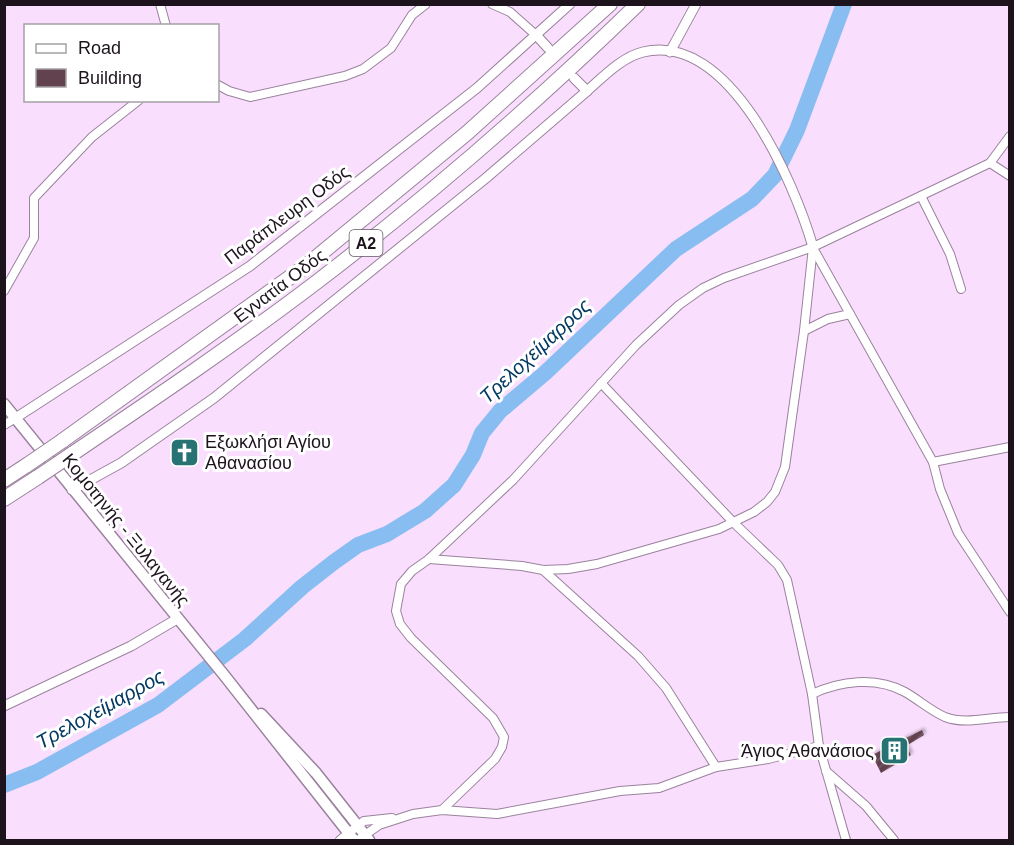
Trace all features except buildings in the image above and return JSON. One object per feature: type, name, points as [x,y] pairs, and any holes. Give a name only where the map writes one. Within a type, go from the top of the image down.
[{"type":"highway","name":"Εγνατία Οδός","points":[[4,480],[228,324],[315,258],[467,133],[610,4]]},
{"type":"highway","name":"Εγνατία Οδός","points":[[4,499],[239,340],[346,259],[481,147],[638,4]]},
{"type":"main road","name":"Κομοτηνής - Ξυλαγανής","points":[[4,404],[356,838]]},
{"type":"main road","name":"Κομοτηνής - Ξυλαγανής","points":[[224,675],[290,744],[357,825],[356,838]]},
{"type":"street","points":[[160,4],[165,24]]},
{"type":"street","points":[[219,86],[229,92],[250,97],[345,76],[363,69],[391,48],[412,15],[426,4]]},
{"type":"street","points":[[492,4],[510,12],[548,48]]},
{"type":"street","name":"Παράπλευρη Οδός","points":[[4,425],[250,266],[422,132],[537,36],[570,4]]},
{"type":"street","points":[[670,52],[696,4]]},
{"type":"street","points":[[72,490],[121,463],[214,398],[486,178],[630,57],[652,51],[670,52],[691,58],[717,75],[748,109],[799,201],[813,247],[933,462],[940,489],[958,533],[1010,612]]},
{"type":"street","points":[[574,78],[587,91]]},
{"type":"street","points":[[4,291],[34,238],[34,198],[92,137],[136,102]]},
{"type":"street","points":[[442,810],[495,759],[504,737],[493,717],[411,638],[400,624],[396,611],[401,584],[412,571],[429,559],[513,480],[601,383],[679,305],[703,288],[753,266],[813,247],[990,163],[1010,136]]},
{"type":"street","points":[[990,163],[1010,176]]},
{"type":"street","points":[[921,196],[950,254],[961,289]]},
{"type":"street","points":[[429,559],[522,566],[543,570],[597,564],[734,523],[767,502],[782,477],[804,331],[813,247]]},
{"type":"street","points":[[804,331],[828,319],[850,314]]},
{"type":"street","points":[[601,383],[734,523],[778,565],[787,580],[812,694],[819,746],[846,840]]},
{"type":"street","points":[[933,462],[1010,447]]},
{"type":"street","points":[[543,570],[638,656],[666,688],[717,767]]},
{"type":"street","points":[[4,706],[131,646],[177,619]]},
{"type":"street","points":[[812,694],[843,682],[865,682],[903,691],[945,717],[960,721],[1010,717]]},
{"type":"street","points":[[357,825],[371,819],[399,818],[442,810],[497,814],[620,791],[665,787],[717,767],[768,759],[819,746]]},
{"type":"street","points":[[826,771],[866,806],[894,840]]},
{"type":"street","points":[[356,838],[399,818]]},
{"type":"waterway","name":"Τρελοχείμαρρος","points":[[4,785],[37,772],[158,705],[245,639],[302,587],[334,562],[358,545],[387,534],[425,511],[454,485],[473,455],[482,433],[500,411],[545,373],[676,249],[752,199],[775,175],[797,130],[844,4]]},
{"type":"place","name":"Εξωκλήσι Αγίου Αθανασίου","points":[[184,452]]},
{"type":"place","name":"Άγιος Αθανάσιος","points":[[895,751]]}]
